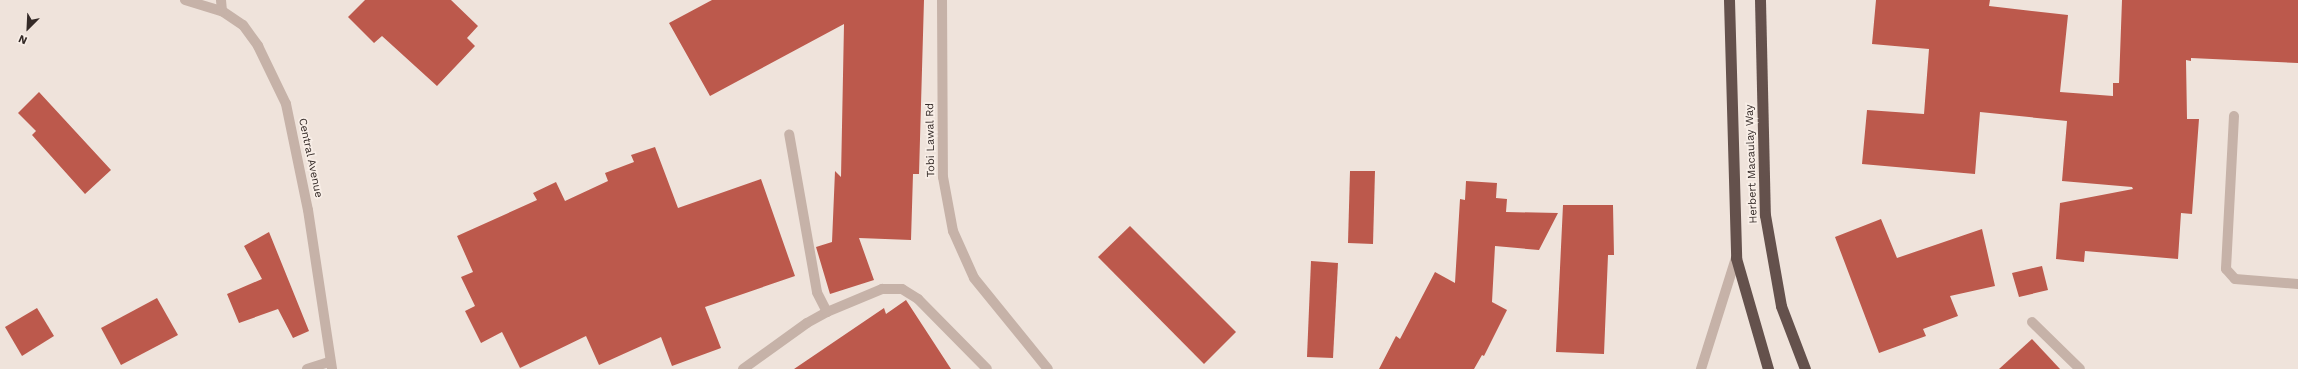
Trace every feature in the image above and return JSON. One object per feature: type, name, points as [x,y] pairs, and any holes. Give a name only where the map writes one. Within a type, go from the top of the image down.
[{"type":"highway","name":"Herbert Macaulay Way","points":[[1729,0],[1736,258],[1768,369]]},
{"type":"highway","name":"Herbert Macaulay Way","points":[[1760,0],[1765,214],[1781,306],[1805,369]]},
{"type":"street","name":"Central Avenue","points":[[185,0],[222,11],[243,26],[258,46],[286,104],[308,210],[330,365]]},
{"type":"street","points":[[222,0],[222,11]]},
{"type":"street","name":"Tobi Lawal Rd","points":[[942,0],[943,177],[953,231],[974,278],[1048,369]]},
{"type":"street","points":[[2234,116],[2226,269],[2235,279],[2298,284]]},
{"type":"street","points":[[789,134],[817,292],[827,312]]},
{"type":"street","points":[[1701,369],[1736,258]]},
{"type":"street","points":[[743,369],[807,323],[827,312],[882,289],[902,289],[918,299],[987,369]]},
{"type":"street","points":[[2032,322],[2080,369]]},
{"type":"street","points":[[307,369],[330,365]]},
{"type":"building","points":[[365,0],[451,0],[478,26],[467,38],[475,46],[437,86],[382,36],[374,43],[348,17]]},
{"type":"building","points":[[712,0],[924,0],[919,174],[913,174],[911,240],[859,238],[874,280],[830,294],[816,247],[832,242],[835,171],[841,177],[844,24],[710,96],[669,23]]},
{"type":"building","points":[[1876,0],[1990,0],[1989,6],[2068,15],[2060,92],[2113,96],[2113,83],[2119,83],[2122,0],[2298,0],[2298,63],[2191,58],[2191,61],[2186,60],[2187,119],[2199,119],[2192,214],[2181,213],[2178,259],[2085,251],[2084,262],[2056,259],[2060,203],[2133,189],[2132,187],[2062,181],[2067,121],[1980,112],[1975,174],[1862,164],[1867,110],[1924,114],[1929,49],[1872,44]]},
{"type":"building","points":[[39,92],[111,170],[85,194],[32,135],[36,131],[18,113]]},
{"type":"building","points":[[655,147],[678,208],[761,179],[795,276],[705,307],[721,348],[672,366],[661,337],[599,365],[586,336],[520,368],[502,332],[481,343],[465,311],[475,306],[461,277],[473,272],[457,236],[537,200],[533,193],[556,182],[565,201],[608,181],[605,173],[634,162],[631,155]]},
{"type":"building","points":[[1350,171],[1375,171],[1373,244],[1348,243]]},
{"type":"building","points":[[1466,181],[1497,183],[1496,198],[1507,199],[1506,212],[1558,213],[1539,250],[1495,246],[1492,302],[1507,310],[1484,356],[1482,355],[1474,369],[1379,369],[1396,336],[1400,339],[1435,272],[1455,283],[1460,199],[1465,200]]},
{"type":"building","points":[[1563,205],[1613,205],[1614,255],[1608,255],[1604,354],[1556,352]]},
{"type":"building","points":[[1881,219],[1897,258],[1982,229],[1995,286],[1950,296],[1958,316],[1923,329],[1926,336],[1879,353],[1835,237]]},
{"type":"building","points":[[1130,226],[1236,332],[1204,364],[1098,257]]},
{"type":"building","points":[[269,232],[309,331],[293,338],[278,309],[239,323],[227,294],[262,279],[244,246]]},
{"type":"building","points":[[1311,261],[1338,263],[1333,358],[1307,357]]},
{"type":"building","points":[[2042,266],[2048,290],[2019,297],[2012,273]]},
{"type":"building","points":[[157,298],[178,335],[121,365],[101,328]]},
{"type":"building","points":[[906,300],[951,369],[794,369],[884,308],[886,314]]},
{"type":"building","points":[[37,308],[54,336],[22,356],[5,327]]},
{"type":"building","points":[[2032,339],[2060,369],[1999,369]]}]
